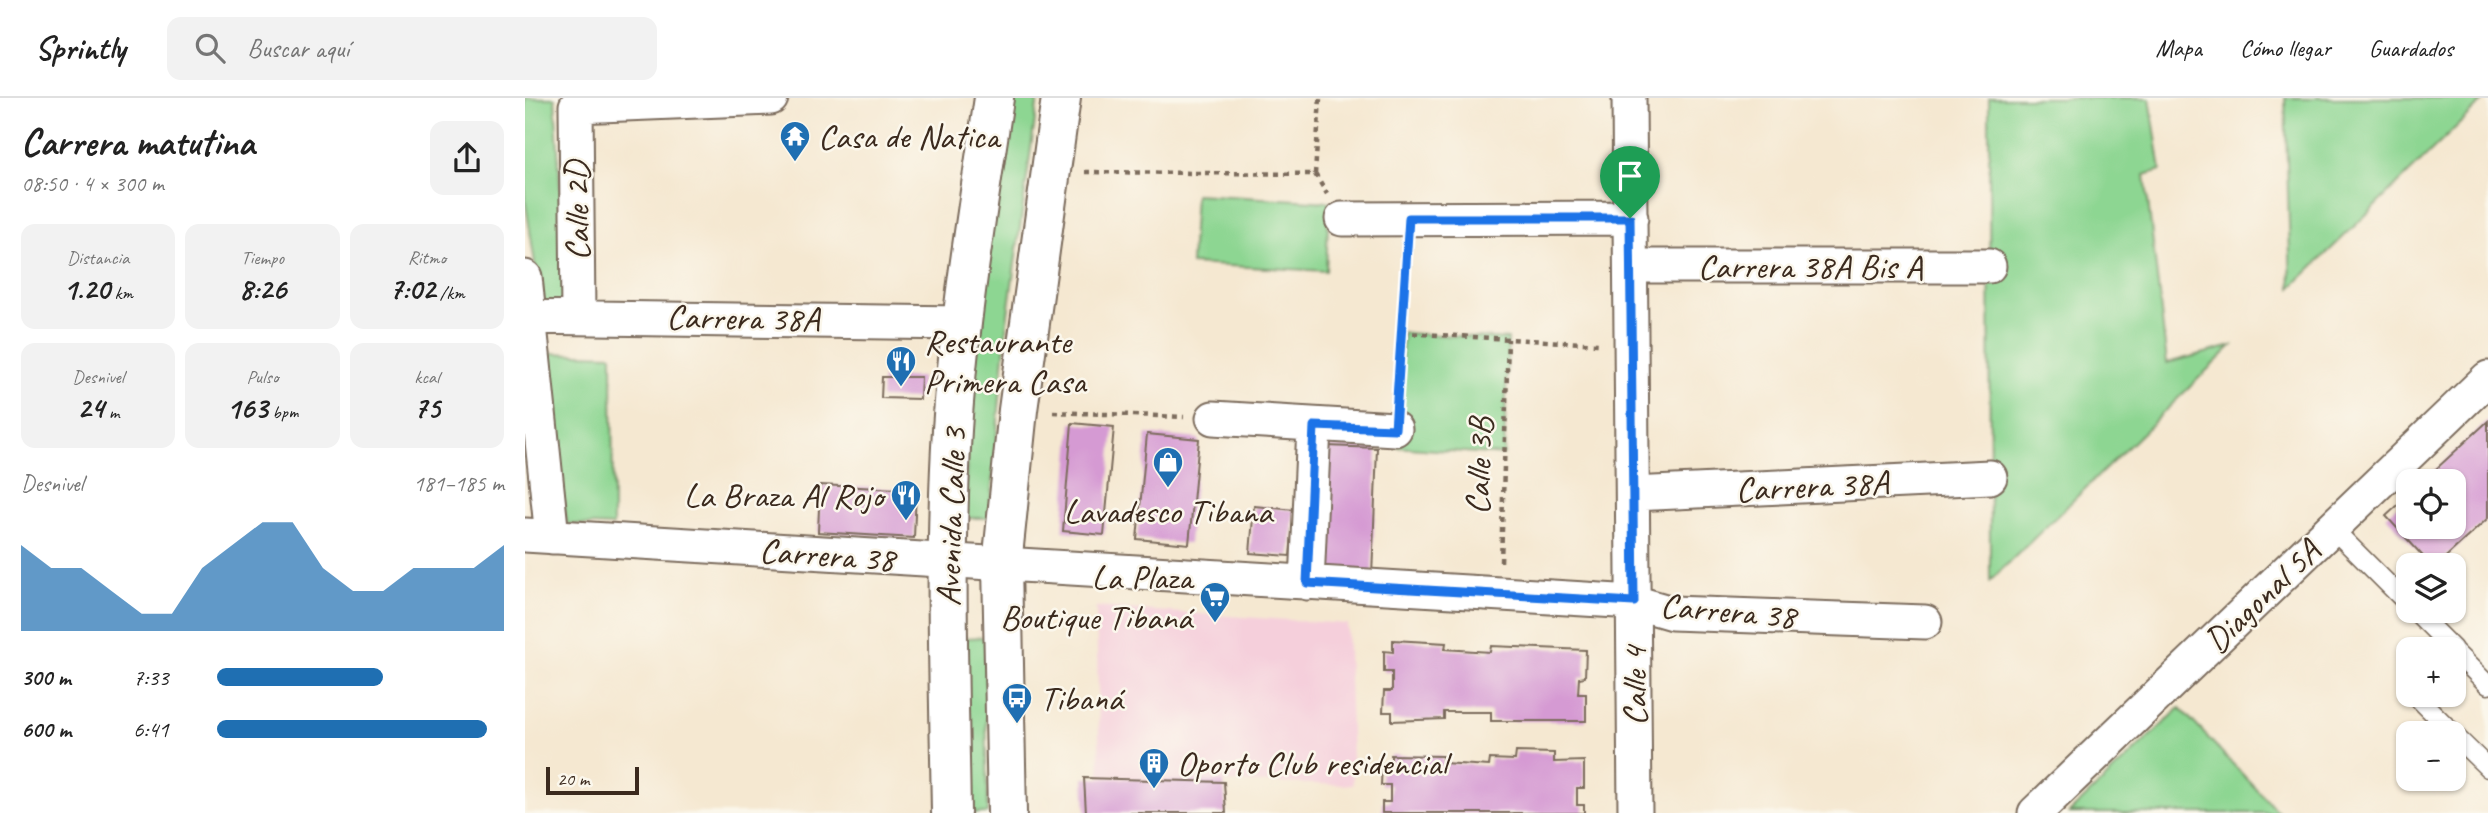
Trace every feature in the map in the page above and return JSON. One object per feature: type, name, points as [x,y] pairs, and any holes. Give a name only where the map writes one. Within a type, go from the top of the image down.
[{"type":"main road","name":"Avenida Calle 3","points":[[951,813],[947,563],[952,430],[962,323],[994,98]]},
{"type":"main road","name":"Avenida Calle 3","points":[[1007,813],[1002,565],[1018,410],[1061,98]]},
{"type":"street","points":[[658,100],[771,98]]},
{"type":"street","name":"Calle 4","points":[[1629,98],[1635,813]]},
{"type":"street","name":"Calle 2D","points":[[578,315],[576,106],[658,100]]},
{"type":"street","points":[[1342,219],[1630,218]]},
{"type":"street","name":"Carrera 38A Bis A","points":[[1631,266],[1989,266]]},
{"type":"street","name":"Calle 2D","points":[[525,277],[539,536]]},
{"type":"street","name":"Carrera 38A","points":[[528,317],[578,315],[962,323]]},
{"type":"street","name":"Diagonal 5A","points":[[2035,813],[2488,378]]},
{"type":"street","points":[[1213,418],[1395,429]]},
{"type":"street","points":[[1307,583],[1314,426]]},
{"type":"street","name":"Carrera 38A","points":[[1633,494],[1990,477]]},
{"type":"street","name":"Carrera 38","points":[[539,536],[947,563],[1634,602],[1672,613],[1925,622]]},
{"type":"lane","points":[[2332,528],[2396,592]]},
{"type":"lane","points":[[2426,623],[2438,637]]},
{"type":"lane","points":[[2466,665],[2488,685]]},
{"type":"lane","points":[[2427,707],[2441,721]]},
{"type":"lane","points":[[2466,746],[2488,768]]},
{"type":"path","points":[[1320,98],[1315,174],[1342,219]]},
{"type":"path","points":[[1073,172],[1315,174]]},
{"type":"path","points":[[1395,429],[1409,218]]},
{"type":"path","points":[[1403,333],[1632,345]]},
{"type":"path","name":"Calle 3B","points":[[1500,594],[1508,339]]},
{"type":"path","points":[[1041,411],[1213,418]]},
{"type":"shaded area","points":[[1096,607],[1347,624],[1353,785],[1100,779]]},
{"type":"green space","points":[[525,98],[555,98],[567,307],[542,310],[525,198]]},
{"type":"green space","points":[[1009,98],[1038,98],[1007,321],[989,518],[963,518],[977,323]]},
{"type":"green space","points":[[1989,98],[2150,98],[2161,170],[2145,175],[2167,363],[2232,346],[1990,581]]},
{"type":"green space","points":[[2285,98],[2486,98],[2291,288]]},
{"type":"green space","points":[[1195,194],[1329,202],[1326,271],[1191,264]]},
{"type":"green space","points":[[1403,333],[1508,339],[1504,455],[1396,447]]},
{"type":"green space","points":[[542,353],[612,355],[613,526],[567,524]]},
{"type":"green space","points":[[985,637],[988,813],[969,813],[966,638]]},
{"type":"green space","points":[[2180,708],[2279,813],[2069,813]]},
{"type":"building","name":"Restaurante Primera Casa","points":[[882,377],[921,377],[920,399],[881,398]]},
{"type":"building","points":[[2488,421],[2488,518],[2466,538],[2466,469],[2436,469]]},
{"type":"building","points":[[1072,423],[1114,427],[1104,535],[1063,531]]},
{"type":"building","name":"Lavadesco Tibana","points":[[1147,434],[1199,439],[1189,544],[1137,539]]},
{"type":"building","points":[[1327,446],[1377,448],[1372,576],[1322,573]]},
{"type":"building","points":[[820,485],[916,490],[914,538],[818,532]]},
{"type":"building","points":[[1254,506],[1294,510],[1290,556],[1250,553]]},
{"type":"building","points":[[2396,507],[2396,527],[2386,516]]},
{"type":"building","points":[[2407,539],[2465,539],[2450,553],[2420,553]]},
{"type":"building","points":[[1393,640],[1446,643],[1445,649],[1490,652],[1491,646],[1586,650],[1585,677],[1579,678],[1578,694],[1586,694],[1586,721],[1491,721],[1491,712],[1444,712],[1444,719],[1392,721],[1392,712],[1383,712],[1384,691],[1392,691],[1392,672],[1384,672],[1384,651],[1393,652]]},
{"type":"building","points":[[1516,752],[1554,753],[1554,762],[1584,761],[1584,788],[1577,788],[1577,805],[1584,805],[1584,813],[1382,813],[1382,802],[1390,802],[1390,785],[1381,785],[1382,764],[1391,765],[1391,755],[1442,756],[1443,763],[1489,766],[1490,759],[1515,760]]},
{"type":"building","name":"Oporto Club residencial","points":[[1084,778],[1224,782],[1226,813],[1086,813]]},
{"type":"place","name":"Casa de Natica","points":[[795,163]]},
{"type":"place","name":"Restaurante Primera Casa","points":[[901,388]]},
{"type":"place","name":"Lavadesco Tibana","points":[[1168,489]]},
{"type":"place","name":"La Braza Al Rojo","points":[[906,522]]},
{"type":"place","name":"La Plaza Boutique Tibaná","points":[[1215,624]]},
{"type":"place","name":"Tibaná","points":[[1017,725]]},
{"type":"place","name":"Oporto Club residencial","points":[[1154,790]]},
{"type":"route","points":[[1409,218],[1630,218],[1634,602],[1307,583],[1314,426],[1395,429],[1409,218]]}]
